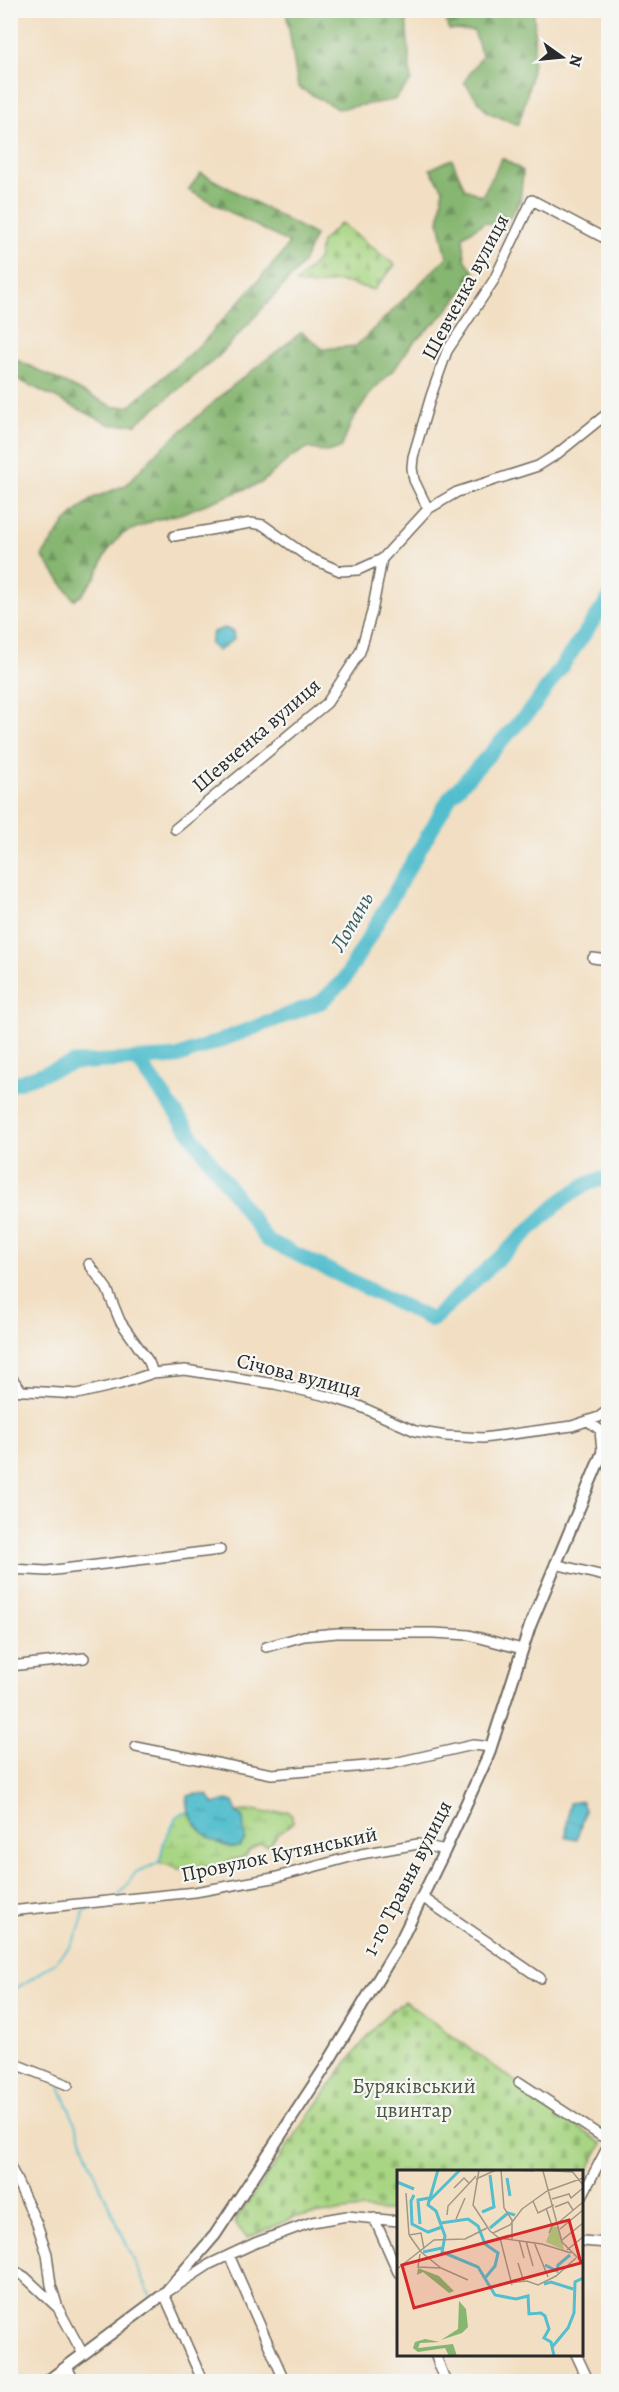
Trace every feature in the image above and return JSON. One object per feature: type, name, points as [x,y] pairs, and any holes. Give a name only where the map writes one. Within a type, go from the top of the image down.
[{"type":"street","name":"Шевченка вулиця","points":[[428,509],[414,480],[412,468],[413,457],[431,396],[447,351],[494,280],[532,200],[609,240]]},
{"type":"street","points":[[174,536],[251,522],[263,525],[308,557],[340,571],[358,570],[382,559],[428,509],[458,492],[538,466],[609,413]]},
{"type":"street","name":"Шевченка вулиця","points":[[175,829],[327,703],[360,652],[372,612],[382,559]]},
{"type":"street","points":[[593,958],[609,960]]},
{"type":"street","points":[[89,1264],[107,1290],[120,1321],[149,1362],[153,1372]]},
{"type":"street","name":"Січова вулиця","points":[[10,1390],[77,1394],[120,1384],[153,1372],[185,1370],[275,1384],[331,1397],[415,1431],[432,1435],[483,1438],[507,1436],[588,1421],[609,1410]]},
{"type":"street","points":[[10,1376],[22,1391]]},
{"type":"street","points":[[588,1421],[600,1430],[602,1451]]},
{"type":"street","name":"1-го Травня вулиця","points":[[46,2382],[164,2294],[215,2235],[324,2069],[398,1946],[445,1850],[490,1747],[522,1649],[555,1564],[609,1439]]},
{"type":"street","points":[[10,1569],[47,1571],[220,1551]]},
{"type":"street","points":[[555,1564],[609,1577]]},
{"type":"street","points":[[266,1647],[304,1636],[433,1633],[469,1635],[522,1649]]},
{"type":"street","points":[[10,1666],[84,1658]]},
{"type":"street","points":[[136,1746],[272,1774],[390,1764],[473,1745],[490,1747]]},
{"type":"street","name":"Провулок Кутянський","points":[[10,1911],[195,1892],[273,1878],[361,1854],[418,1844],[445,1850]]},
{"type":"street","points":[[422,1897],[540,1978]]},
{"type":"street","points":[[10,2062],[68,2085]]},
{"type":"street","points":[[519,2082],[601,2136],[609,2136]]},
{"type":"street","points":[[583,2194],[609,2146]]},
{"type":"street","points":[[10,2166],[37,2224],[47,2254],[51,2285],[58,2308],[83,2354]]},
{"type":"street","points":[[203,2382],[164,2294],[210,2264],[312,2222],[347,2216],[397,2221]]},
{"type":"street","points":[[374,2218],[397,2268]]},
{"type":"street","points":[[583,2241],[609,2243]]},
{"type":"street","points":[[229,2255],[285,2382]]},
{"type":"street","points":[[10,2268],[25,2277],[58,2308]]},
{"type":"street","points":[[435,2356],[446,2382]]},
{"type":"street","points":[[576,2356],[588,2382]]},
{"type":"street","points":[[67,2366],[74,2382]]},
{"type":"green space","points":[[286,11],[398,11],[406,17],[411,81],[394,100],[338,109],[298,87]]},
{"type":"green space","points":[[442,11],[534,11],[532,68],[527,96],[518,125],[487,112],[464,82],[482,56],[474,31],[449,30]]},
{"type":"green space","points":[[502,158],[523,171],[520,202],[502,228],[485,222],[463,236],[465,259],[476,275],[444,314],[411,345],[396,367],[372,391],[352,421],[341,448],[326,452],[307,448],[290,458],[261,483],[122,534],[107,552],[96,576],[81,596],[74,600],[42,556],[66,521],[91,499],[126,485],[155,454],[231,387],[302,332],[323,349],[356,346],[447,257],[439,222],[443,189],[430,169],[452,159],[465,189],[482,196]]},
{"type":"green space","points":[[201,173],[315,235],[302,265],[219,356],[136,424],[111,425],[11,376],[11,357],[114,407],[130,406],[204,341],[282,254],[289,243],[188,190]]},
{"type":"green space","points":[[341,223],[395,265],[374,290],[339,281],[314,286],[296,283],[318,260],[321,242]]},
{"type":"green space","points":[[253,1810],[268,1813],[288,1811],[293,1822],[276,1836],[269,1846],[260,1843],[244,1858],[234,1859],[214,1867],[177,1869],[159,1863],[164,1841],[178,1815],[188,1812],[206,1835],[231,1848],[243,1818],[237,1812]]},
{"type":"green space","name":"Буряківський цвинтар","points":[[404,2001],[602,2144],[583,2180],[583,2170],[397,2170],[397,2212],[361,2209],[295,2217],[247,2238],[234,2222],[347,2062],[383,2018]]},
{"type":"water","points":[[225,628],[233,632],[234,639],[218,651],[210,644],[213,632]]},
{"type":"water","points":[[208,1795],[214,1804],[227,1800],[233,1802],[237,1812],[243,1818],[245,1840],[239,1847],[220,1844],[211,1839],[196,1824],[190,1815],[188,1805],[188,1796]]},
{"type":"water","points":[[582,1801],[585,1810],[577,1839],[566,1837],[569,1803]]},
{"type":"waterway","name":"Лопань","points":[[10,1085],[73,1063],[177,1057],[321,1002],[344,980],[450,797],[534,706],[608,600]]},
{"type":"waterway","points":[[137,1059],[267,1240],[432,1320],[562,1200],[589,1183],[608,1178]]},
{"type":"waterway","points":[[118,1897],[136,1872],[159,1863],[164,1841],[178,1815],[188,1812]]},
{"type":"waterway","points":[[10,1992],[47,1968],[67,1950],[75,1939],[84,1911],[112,1904]]},
{"type":"waterway","points":[[60,2086],[103,2193],[150,2295]]}]
